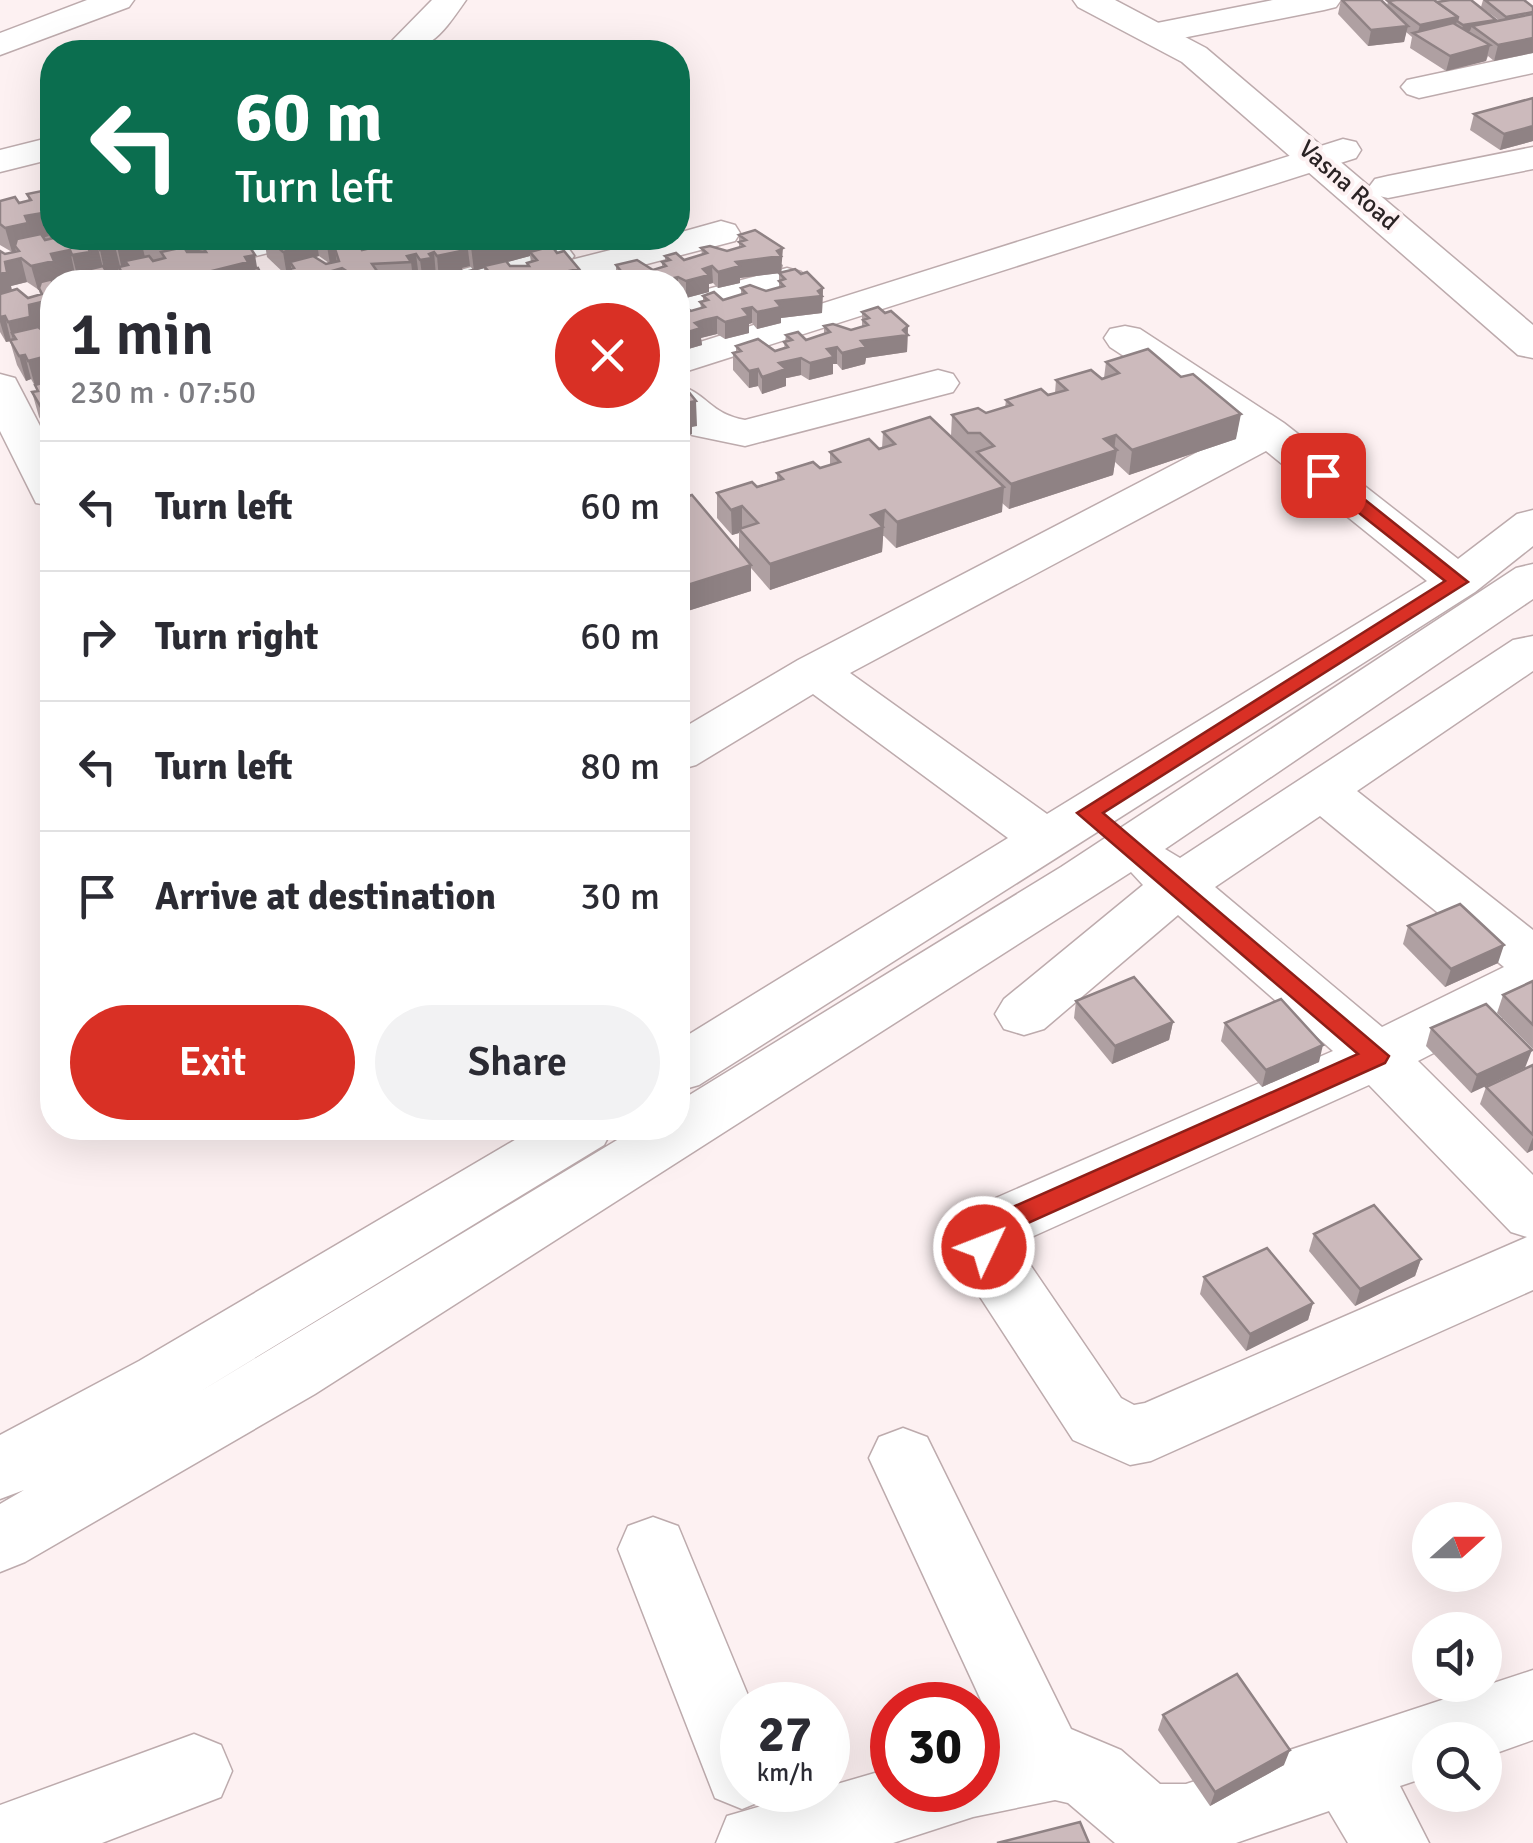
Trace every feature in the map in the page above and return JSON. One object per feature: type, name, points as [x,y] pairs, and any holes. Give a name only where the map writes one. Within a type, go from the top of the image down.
[{"type":"street","points":[[0,45],[118,0]]},
{"type":"street","points":[[413,40],[429,27],[449,0]]},
{"type":"street","name":"Vasna Road","points":[[1090,0],[1164,19],[1194,55],[1330,154],[1388,187],[1533,306]]},
{"type":"street","points":[[1164,19],[1324,0]]},
{"type":"street","points":[[1418,87],[1533,63]]},
{"type":"street","points":[[0,161],[40,151]]},
{"type":"street","points":[[690,358],[1330,154]]},
{"type":"street","name":"Vasna Road","points":[[1330,154],[1533,345]]},
{"type":"street","points":[[1388,187],[1533,158]]},
{"type":"street","points":[[690,238],[720,232]]},
{"type":"street","points":[[146,270],[213,250]]},
{"type":"street","points":[[519,270],[623,250]]},
{"type":"street","points":[[690,305],[788,280]]},
{"type":"street","points":[[1126,338],[1269,432],[1458,582]]},
{"type":"street","points":[[690,410],[707,426],[745,433],[938,383]]},
{"type":"street","points":[[40,394],[4,396],[40,469]]},
{"type":"street","points":[[690,746],[815,671],[1269,432]]},
{"type":"street","points":[[690,1104],[1458,582],[1533,524]]},
{"type":"street","points":[[690,1061],[1088,833],[1495,608],[1533,578]]},
{"type":"street","points":[[1024,1014],[1178,886],[1466,690],[1530,650],[1533,654]]},
{"type":"street","points":[[815,671],[1178,886],[1377,1056],[1533,1214]]},
{"type":"street","points":[[1321,789],[1533,960]]},
{"type":"street","points":[[1533,977],[1377,1056],[988,1230],[984,1247],[990,1264],[1098,1419],[1130,1435],[1151,1432],[1533,1261]]},
{"type":"street","points":[[0,1469],[196,1361],[563,1140]]},
{"type":"street","points":[[0,1540],[292,1374],[636,1140]]},
{"type":"street","points":[[903,1458],[1050,1764]]},
{"type":"street","points":[[653,1549],[778,1818],[870,1803]]},
{"type":"street","points":[[1000,1776],[1050,1764],[1077,1767],[1109,1788],[1132,1814],[1160,1825],[1186,1822],[1533,1705]]},
{"type":"street","points":[[1345,1767],[1391,1843]]},
{"type":"street","points":[[0,1843],[194,1771]]},
{"type":"building","points":[[1342,0],[1381,0],[1408,26],[1371,30]]},
{"type":"building","points":[[1434,0],[1458,17],[1420,25],[1388,1]]},
{"type":"building","points":[[1471,0],[1496,20],[1463,25],[1437,2]]},
{"type":"building","points":[[1485,0],[1524,0],[1533,12],[1506,17]]},
{"type":"building","points":[[1533,14],[1533,38],[1498,45],[1472,26]]},
{"type":"building","points":[[1453,23],[1490,45],[1450,56],[1413,33]]},
{"type":"building","points":[[1533,98],[1533,126],[1504,134],[1474,114]]},
{"type":"building","points":[[40,191],[40,214],[25,216],[28,223],[5,228],[0,224],[0,201],[15,197],[19,203],[31,200],[27,194]]},
{"type":"building","points":[[755,230],[783,248],[777,251],[781,256],[736,262],[740,266],[718,272],[712,266],[703,269],[709,275],[690,280],[690,270],[653,270],[666,266],[662,262],[670,260],[665,256],[676,253],[684,260],[707,253],[701,248],[710,246],[727,251],[744,246],[739,242],[746,240],[739,235]]},
{"type":"building","points":[[40,234],[40,250],[70,250],[51,254],[54,261],[31,266],[21,258],[5,262],[7,272],[0,274],[0,251],[19,251],[15,246],[17,239]]},
{"type":"building","points":[[70,250],[90,252],[72,255]]},
{"type":"building","points":[[170,250],[252,250],[255,255],[245,257],[248,262],[216,270],[119,267],[128,265],[125,261],[149,256],[153,261],[165,258],[161,252]]},
{"type":"building","points":[[335,250],[461,251],[437,256],[434,252],[429,254],[432,258],[420,260],[416,254],[407,256],[411,262],[372,264],[376,270],[289,269],[294,268],[290,262],[313,256],[326,264],[339,261]]},
{"type":"building","points":[[564,251],[579,269],[487,270],[484,266],[506,261],[510,266],[529,266],[527,263],[537,260],[530,252]]},
{"type":"building","points":[[637,260],[653,270],[620,270],[616,265]]},
{"type":"building","points":[[795,269],[801,274],[807,272],[823,288],[818,291],[822,296],[776,301],[781,307],[757,312],[752,307],[743,309],[749,316],[725,322],[717,317],[704,320],[695,323],[701,328],[690,331],[690,310],[705,307],[700,302],[708,300],[703,296],[714,292],[723,300],[746,293],[741,288],[750,285],[766,291],[784,286],[779,281],[785,279],[779,273]]},
{"type":"building","points":[[17,289],[28,298],[40,295],[40,302],[29,305],[30,317],[8,322],[5,316],[0,317],[0,294]]},
{"type":"building","points":[[878,307],[885,313],[891,311],[908,326],[903,330],[908,335],[861,341],[866,347],[842,353],[837,347],[827,349],[834,357],[810,363],[801,358],[779,363],[786,369],[762,377],[758,369],[749,371],[733,353],[741,351],[736,346],[758,339],[775,351],[788,347],[784,342],[792,340],[786,335],[798,332],[806,340],[830,332],[824,326],[833,324],[851,330],[868,325],[863,320],[869,318],[862,312]]},
{"type":"building","points":[[40,328],[40,358],[28,361],[25,355],[19,356],[10,340],[16,339],[12,333]]},
{"type":"building","points":[[1148,349],[1181,377],[1193,374],[1241,414],[1132,450],[1116,435],[1104,439],[1117,450],[1011,484],[977,452],[994,446],[980,433],[968,433],[952,415],[978,408],[986,413],[1012,405],[1006,400],[1041,389],[1048,395],[1067,390],[1056,380],[1091,370],[1102,379],[1119,373],[1106,362]]},
{"type":"building","points":[[40,384],[40,406],[32,392],[38,391],[35,385]]},
{"type":"building","points":[[930,417],[1004,487],[897,522],[885,510],[871,515],[883,527],[770,564],[739,529],[758,523],[742,506],[731,510],[717,493],[752,482],[757,487],[783,479],[777,473],[813,462],[820,468],[840,462],[830,452],[869,439],[879,449],[895,444],[883,432]]},
{"type":"building","points":[[692,495],[751,565],[690,584]]},
{"type":"building","points":[[1460,904],[1504,945],[1451,969],[1408,926]]},
{"type":"building","points":[[1134,977],[1173,1022],[1115,1046],[1076,1001]]},
{"type":"building","points":[[1533,981],[1533,1025],[1503,995]]},
{"type":"building","points":[[1281,999],[1323,1045],[1266,1070],[1225,1023]]},
{"type":"building","points":[[1486,1004],[1532,1050],[1477,1075],[1431,1028]]},
{"type":"building","points":[[1533,1065],[1533,1135],[1486,1087]]},
{"type":"building","points":[[1374,1205],[1421,1259],[1360,1289],[1314,1234]]},
{"type":"building","points":[[1267,1248],[1313,1303],[1250,1334],[1204,1277]]},
{"type":"building","points":[[1237,1674],[1290,1750],[1215,1792],[1163,1715]]},
{"type":"building","points":[[1080,1822],[1089,1843],[997,1843]]},
{"type":"route","points":[[984,1247],[988,1230],[1377,1056],[1132,846],[1088,813],[1458,582],[1323,475]]}]
